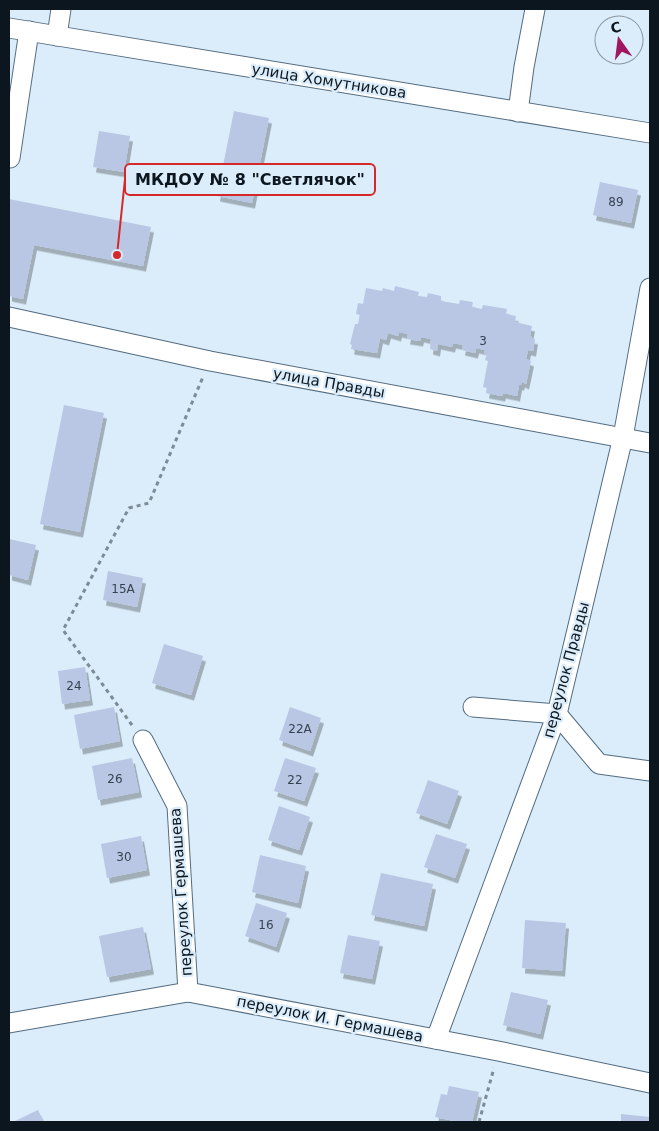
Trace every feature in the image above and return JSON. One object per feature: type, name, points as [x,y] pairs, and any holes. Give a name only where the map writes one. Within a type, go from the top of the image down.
[{"type":"street","points":[[57,36],[61,9]]},
{"type":"street","points":[[518,112],[524,68],[536,9]]},
{"type":"street","name":"улица Хомутникова","points":[[9,28],[650,133]]},
{"type":"street","points":[[10,158],[30,32]]},
{"type":"street","name":"переулок Правды","points":[[436,1039],[557,714],[623,437],[650,288]]},
{"type":"street","name":"улица Правды","points":[[9,317],[210,361],[650,443]]},
{"type":"street","points":[[473,706],[557,714],[599,764],[650,771]]},
{"type":"street","name":"переулок Гермашева","points":[[143,740],[177,806],[188,992]]},
{"type":"street","name":"переулок И. Гермашева","points":[[9,1023],[188,992],[498,1051],[650,1083]]},
{"type":"path","points":[[143,740],[63,630],[128,508],[149,503],[210,361]]},
{"type":"path","points":[[479,1122],[498,1051]]},
{"type":"building","points":[[234,111],[269,118],[252,203],[217,196]]},
{"type":"building","points":[[99,131],[130,136],[124,172],[93,167]]},
{"type":"building","points":[[600,182],[638,190],[631,223],[593,215]]},
{"type":"building","points":[[9,199],[151,227],[143,266],[34,245],[23,299],[9,296]]},
{"type":"building","points":[[395,286],[419,292],[418,296],[427,297],[428,293],[441,296],[441,301],[459,304],[460,300],[473,302],[472,307],[482,309],[483,305],[507,309],[506,314],[516,316],[515,322],[532,326],[530,336],[535,339],[533,351],[528,350],[526,359],[531,361],[526,384],[522,382],[519,385],[517,396],[503,393],[502,396],[486,393],[487,388],[483,387],[488,361],[485,360],[487,354],[484,353],[485,350],[476,348],[475,353],[462,350],[463,345],[453,343],[452,347],[438,344],[437,351],[430,349],[431,339],[421,337],[420,341],[407,339],[408,334],[399,332],[398,336],[388,333],[386,340],[380,338],[377,353],[351,349],[352,345],[350,344],[355,324],[358,324],[360,315],[356,314],[358,303],[363,304],[366,288],[382,291],[383,288],[394,291]]},
{"type":"building","points":[[64,405],[104,413],[80,532],[40,524]]},
{"type":"building","points":[[9,539],[36,545],[28,580],[9,575]]},
{"type":"building","points":[[108,571],[143,578],[137,607],[103,600]]},
{"type":"building","points":[[164,644],[203,656],[191,695],[152,683]]},
{"type":"building","points":[[85,667],[90,700],[62,704],[58,671]]},
{"type":"building","points":[[114,707],[120,741],[80,749],[74,715]]},
{"type":"building","points":[[290,707],[321,718],[310,751],[279,740]]},
{"type":"building","points":[[132,758],[139,792],[98,800],[92,766]]},
{"type":"building","points":[[285,758],[316,768],[304,801],[274,791]]},
{"type":"building","points":[[428,780],[459,791],[447,824],[416,813]]},
{"type":"building","points":[[279,806],[310,817],[299,850],[268,840]]},
{"type":"building","points":[[436,834],[467,844],[455,878],[424,867]]},
{"type":"building","points":[[141,836],[147,870],[107,878],[101,844]]},
{"type":"building","points":[[260,855],[306,866],[298,903],[252,892]]},
{"type":"building","points":[[381,873],[433,884],[424,926],[371,915]]},
{"type":"building","points":[[256,903],[287,913],[276,947],[245,936]]},
{"type":"building","points":[[525,920],[566,923],[562,971],[522,968]]},
{"type":"building","points":[[143,927],[151,969],[107,977],[99,936]]},
{"type":"building","points":[[348,935],[380,941],[372,979],[340,973]]},
{"type":"building","points":[[511,992],[548,1000],[540,1034],[503,1025]]},
{"type":"building","points":[[449,1086],[479,1092],[472,1122],[459,1122],[435,1117],[441,1094],[447,1095]]},
{"type":"building","points":[[38,1110],[44,1122],[13,1122]]},
{"type":"building","points":[[621,1114],[650,1117],[650,1122],[621,1122]]},
{"type":"place","name":"МКДОУ № 8 \"Светлячок\"","points":[[117,255]]}]
